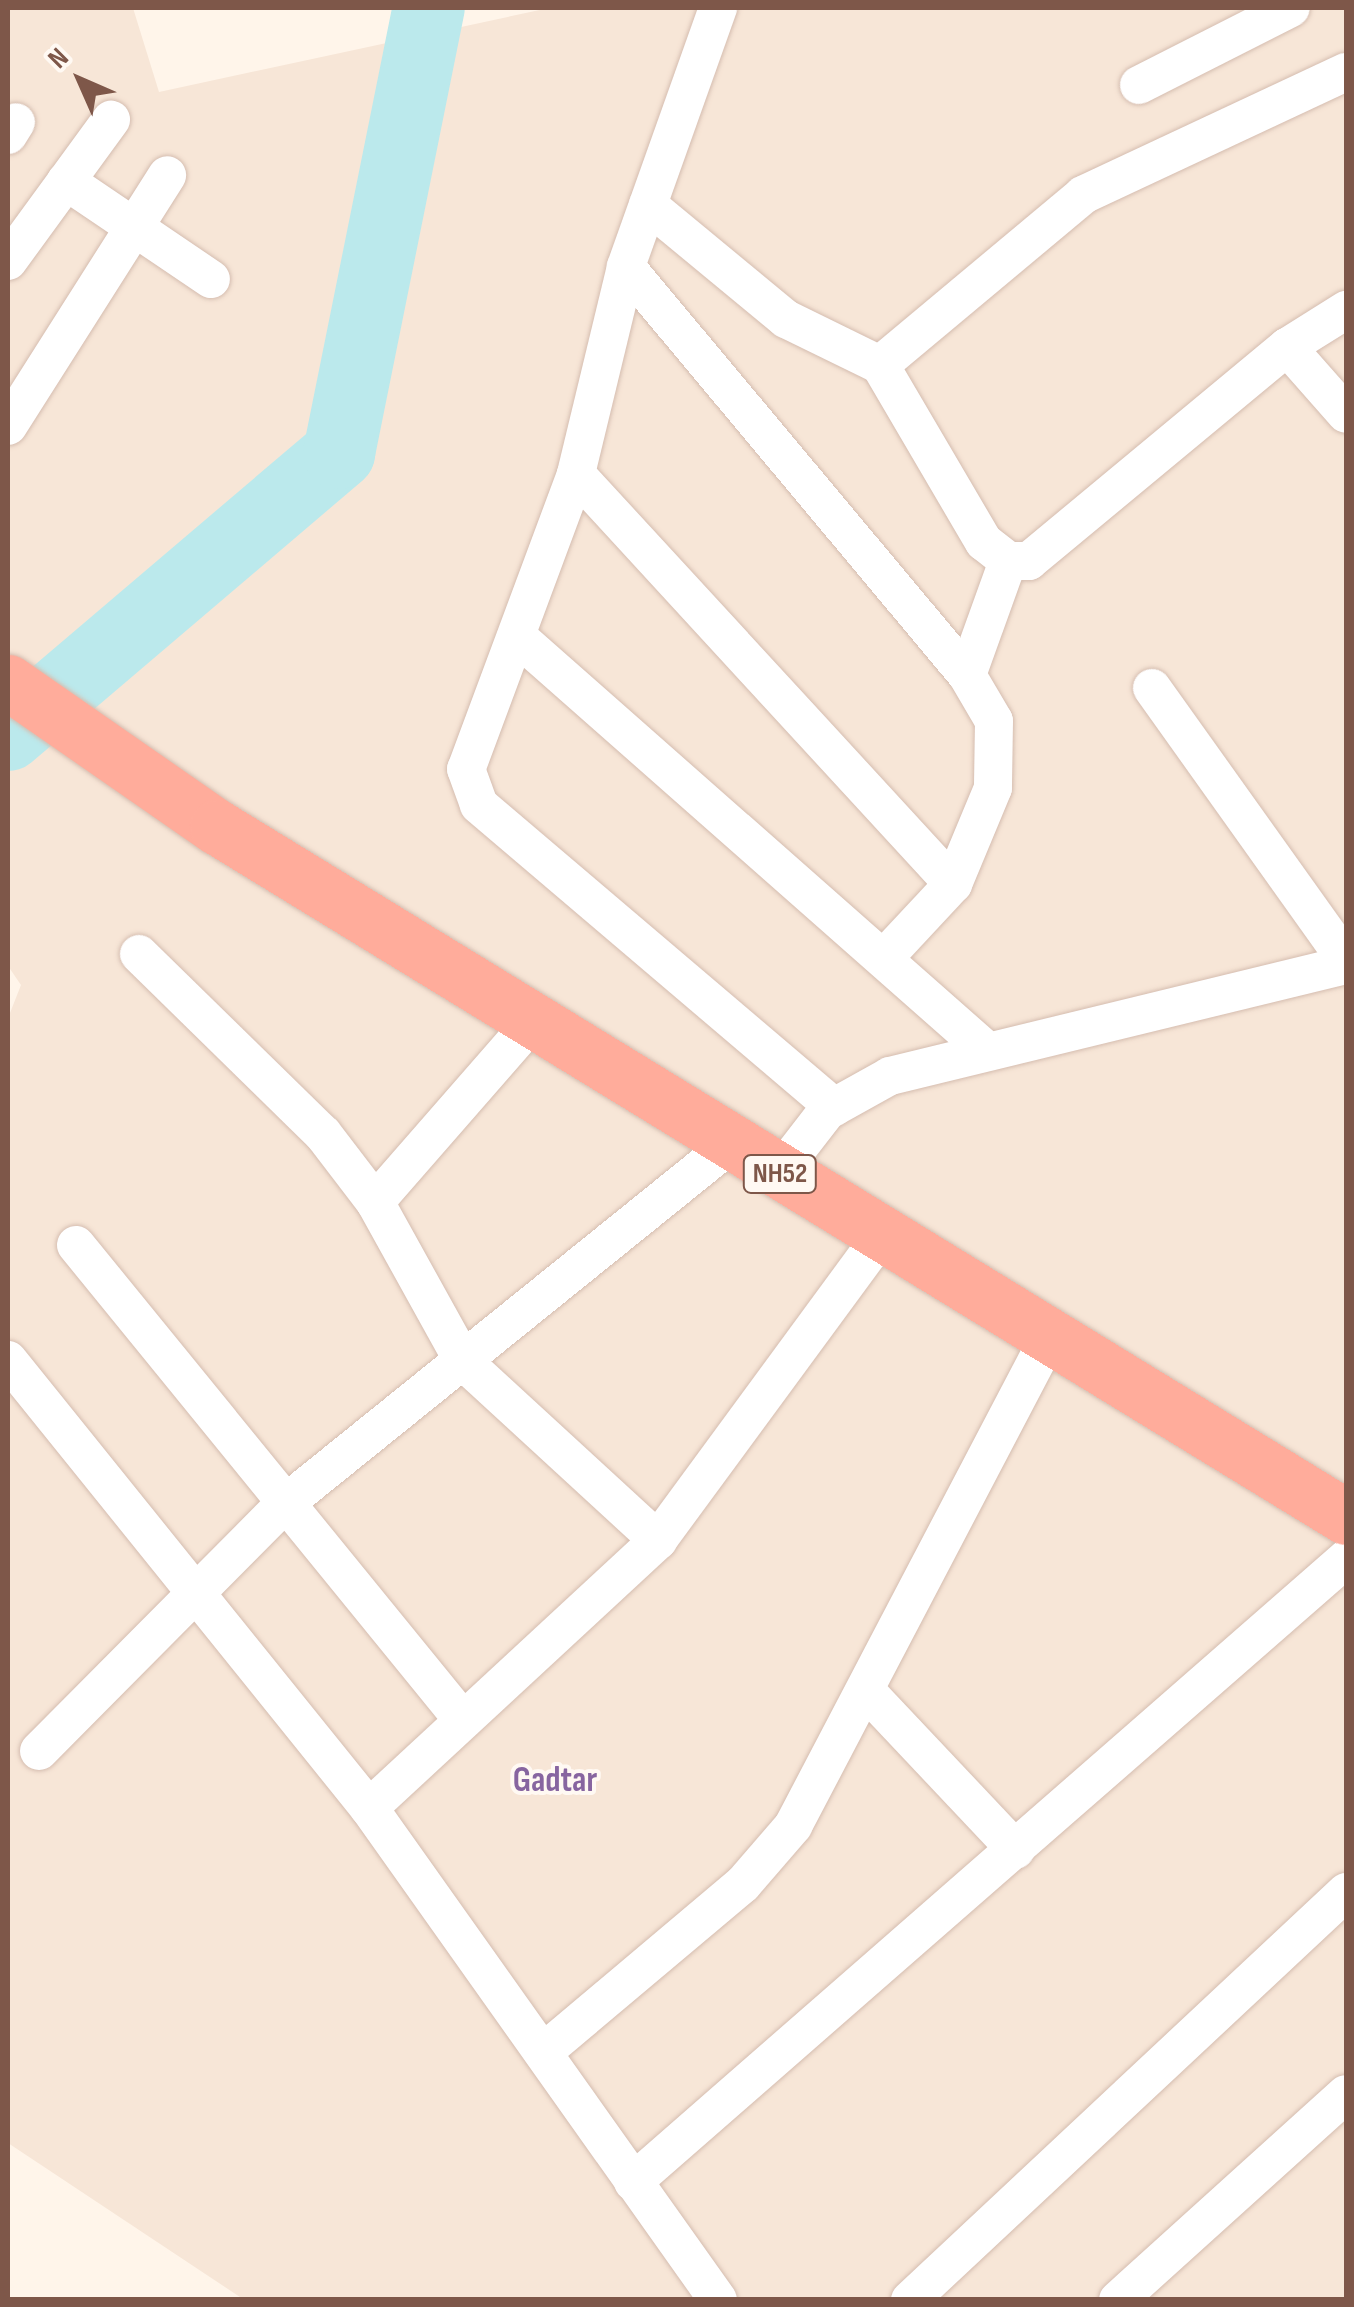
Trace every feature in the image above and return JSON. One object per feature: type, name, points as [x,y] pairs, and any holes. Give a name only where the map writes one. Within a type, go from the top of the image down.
[{"type":"highway","name":"NH52","points":[[8,682],[217,827],[1048,1339],[1346,1517]]},
{"type":"street","points":[[718,8],[626,267],[576,474],[520,639],[468,752],[479,805],[834,1107]]},
{"type":"street","points":[[1139,85],[1291,8]]},
{"type":"street","points":[[880,365],[1083,195],[1346,72]]},
{"type":"street","points":[[8,261],[110,120]]},
{"type":"street","points":[[8,426],[167,176]]},
{"type":"street","points":[[66,182],[211,280]]},
{"type":"street","points":[[648,205],[786,319],[880,365],[984,542],[1008,561],[1028,561],[1287,347],[1346,310]]},
{"type":"street","points":[[626,267],[966,675],[996,740],[993,788],[953,884],[884,958]]},
{"type":"street","points":[[1287,347],[1346,414]]},
{"type":"street","points":[[576,474],[953,884]]},
{"type":"street","points":[[966,675],[1008,561]]},
{"type":"street","points":[[520,639],[986,1050]]},
{"type":"street","points":[[779,1173],[834,1107],[890,1076],[1346,963],[1152,688]]},
{"type":"street","points":[[139,954],[324,1134],[376,1202],[463,1361],[658,1540]]},
{"type":"street","points":[[376,1202],[532,1021]]},
{"type":"street","points":[[39,1751],[282,1506],[732,1144]]},
{"type":"street","points":[[368,1808],[658,1540],[881,1236]]},
{"type":"street","points":[[76,1245],[282,1506],[462,1719]]},
{"type":"street","points":[[547,2049],[762,1864],[869,1694],[1048,1339]]},
{"type":"street","points":[[8,1360],[190,1595],[368,1808],[547,2049],[633,2182],[718,2300]]},
{"type":"street","points":[[633,2182],[1346,1559]]},
{"type":"street","points":[[869,1694],[1016,1850]]},
{"type":"street","points":[[910,2300],[1346,1892]]},
{"type":"street","points":[[1118,2300],[1346,2094]]},
{"type":"shaded area","points":[[8,8],[133,8],[159,92],[549,8],[1346,8],[1346,2299],[243,2299],[8,2143],[8,1018],[21,985],[8,966]]},
{"type":"waterway","points":[[8,735],[339,453],[429,8]]},
{"type":"district","name":"Gadtar","points":[[555,1781]]}]
